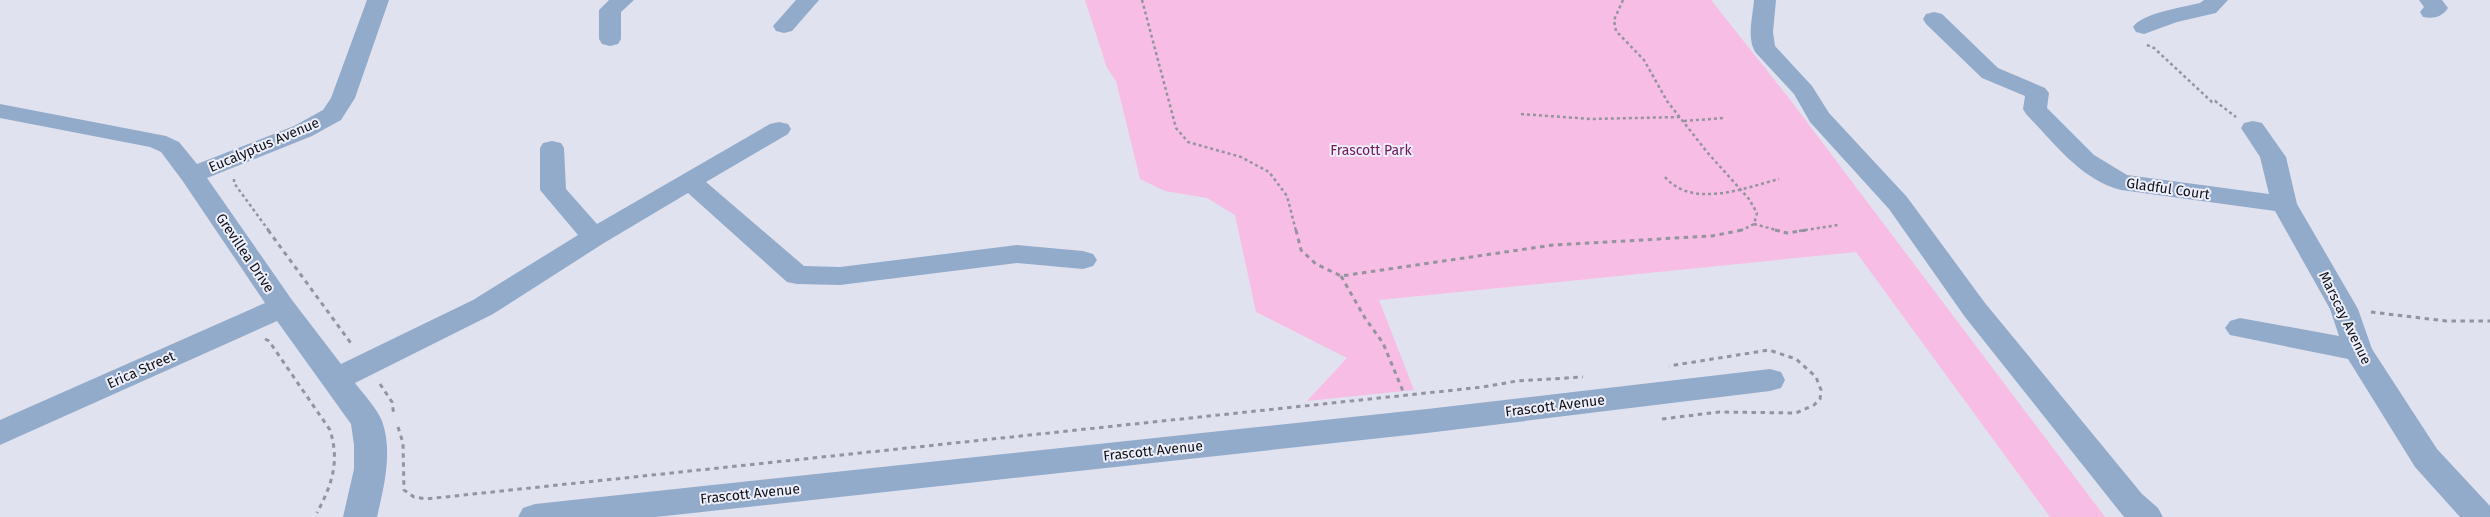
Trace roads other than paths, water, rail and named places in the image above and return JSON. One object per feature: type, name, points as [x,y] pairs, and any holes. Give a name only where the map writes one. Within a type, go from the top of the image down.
[{"type":"street","name":"Eucalyptus Avenue","points":[[192,175],[303,131],[332,115],[343,98],[378,0]]},
{"type":"street","points":[[610,39],[610,10],[622,0]]},
{"type":"street","points":[[784,26],[808,0]]},
{"type":"street","points":[[1764,0],[1762,32],[1764,48],[1804,91],[1819,117],[1898,203],[1975,310],[2124,496],[2146,517]]},
{"type":"street","points":[[2144,27],[2170,17],[2208,8],[2217,0]]},
{"type":"street","name":"Gladful Court","points":[[1934,19],[1990,73],[2037,93],[2035,109],[2085,160],[2115,179],[2135,186],[2284,204]]},
{"type":"street","name":"Grevillea Drive","points":[[0,111],[157,141],[170,147],[192,175],[282,307],[366,421],[371,439],[372,460],[360,517]]},
{"type":"street","name":"Marscay Avenue","points":[[2253,128],[2273,157],[2284,204],[2344,309],[2358,350],[2426,458],[2480,517]]},
{"type":"street","points":[[335,380],[483,307],[594,237],[779,129]]},
{"type":"street","points":[[552,148],[553,190],[594,237]]},
{"type":"street","points":[[689,181],[797,275],[840,276],[1017,254],[1083,260]]},
{"type":"street","name":"Erica Street","points":[[0,433],[282,307]]},
{"type":"street","points":[[2240,328],[2358,350]]},
{"type":"street","name":"Frascott Avenue","points":[[535,517],[1411,408],[1770,380]]},
{"type":"park label","name":"Frascott Park","points":[[1371,150]]}]
